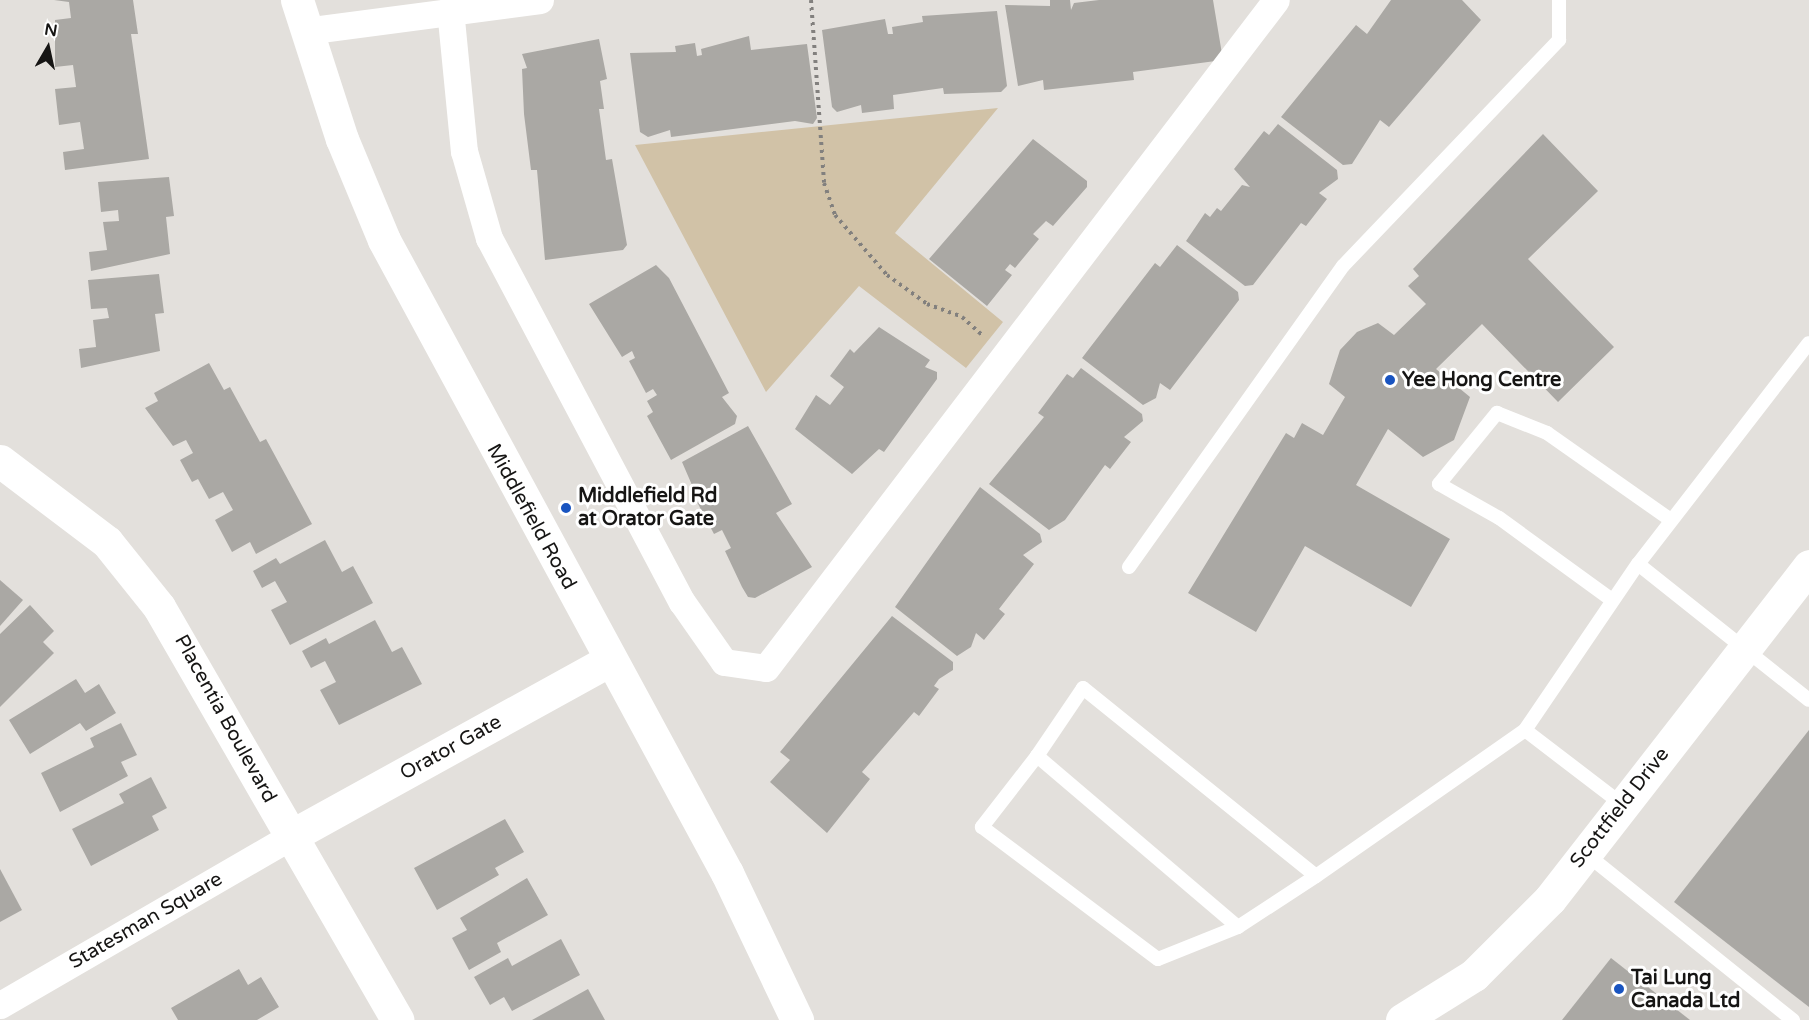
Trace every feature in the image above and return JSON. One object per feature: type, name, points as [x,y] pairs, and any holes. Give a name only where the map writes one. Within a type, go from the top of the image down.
[{"type":"street","name":"Middlefield Road","points":[[297,0],[305,31],[384,240],[727,873],[797,1020]]},
{"type":"street","points":[[305,31],[450,9],[540,0]]},
{"type":"street","points":[[450,9],[464,151],[489,238],[682,602],[724,662],[766,668],[1276,0]]},
{"type":"street","name":"Placentia Boulevard","points":[[0,461],[107,542],[159,607],[398,1020]]},
{"type":"street","name":"Scottfield Drive","points":[[1402,1020],[1474,975],[1550,899],[1809,566]]},
{"type":"street","name":"Orator Gate","points":[[291,836],[610,660]]},
{"type":"street","name":"Statesman Square","points":[[0,1005],[291,836]]},
{"type":"lane","points":[[1129,567],[1343,266],[1559,40],[1559,0]]},
{"type":"lane","points":[[1316,876],[1083,688],[1037,756],[982,827],[1158,960],[1238,927],[1316,876],[1525,730],[1638,564],[1809,343]]},
{"type":"lane","points":[[1612,600],[1499,518],[1439,484],[1497,412],[1547,433],[1671,520]]},
{"type":"lane","points":[[1638,564],[1743,650],[1809,700]]},
{"type":"lane","points":[[1525,730],[1623,805]]},
{"type":"lane","points":[[1037,756],[1238,927]]},
{"type":"lane","points":[[1585,854],[1793,1020]]},
{"type":"path","points":[[811,0],[824,183],[835,214],[887,274],[927,304],[962,317],[1004,356]]},
{"type":"shaded area","points":[[998,108],[895,233],[1003,322],[966,368],[859,286],[766,392],[635,145]]},
{"type":"building","points":[[54,0],[133,0],[138,34],[131,34],[149,159],[65,170],[63,152],[84,149],[80,122],[59,125],[55,89],[76,87],[73,65],[55,67],[55,20],[71,18],[69,2]]},
{"type":"building","points":[[1050,0],[1070,0],[1071,10],[1074,3],[1099,0],[1213,0],[1223,60],[1133,72],[1134,80],[1044,90],[1043,80],[1018,86],[1005,5],[1050,6]]},
{"type":"building","points":[[1391,0],[1462,0],[1481,20],[1389,127],[1380,120],[1352,164],[1343,165],[1281,117],[1356,25],[1367,34]]},
{"type":"building","points":[[997,11],[1007,86],[1001,92],[944,94],[943,88],[893,95],[894,109],[862,113],[861,105],[837,112],[832,107],[822,30],[885,19],[888,34],[893,34],[892,27],[923,22],[922,16]]},
{"type":"building","points":[[749,36],[751,50],[807,44],[817,118],[813,124],[795,121],[671,137],[670,130],[648,137],[640,132],[630,53],[676,52],[675,46],[695,43],[697,56],[702,55],[701,49]]},
{"type":"building","points":[[599,39],[607,79],[600,81],[604,109],[599,109],[606,160],[612,159],[627,245],[623,250],[545,260],[537,170],[531,170],[524,114],[522,69],[527,68],[522,54]]},
{"type":"building","points":[[1278,124],[1337,170],[1338,179],[1319,193],[1327,199],[1306,226],[1301,223],[1253,285],[1245,286],[1186,241],[1205,213],[1210,217],[1217,208],[1221,211],[1242,185],[1250,187],[1234,169],[1264,131],[1269,135]]},
{"type":"building","name":"Yee Hong Centre","points":[[1543,134],[1598,191],[1528,259],[1614,347],[1558,402],[1482,324],[1436,369],[1470,397],[1454,440],[1423,457],[1388,429],[1356,485],[1450,539],[1411,607],[1305,546],[1256,632],[1188,593],[1286,433],[1294,438],[1302,423],[1323,435],[1345,397],[1329,384],[1340,350],[1357,332],[1378,323],[1394,335],[1426,304],[1408,286],[1419,276],[1413,269]]},
{"type":"building","points":[[1033,139],[1087,181],[1087,187],[1053,226],[1046,221],[1033,234],[1039,239],[1015,268],[1010,264],[1005,270],[1012,275],[987,306],[929,259]]},
{"type":"building","points":[[169,177],[174,216],[166,217],[170,254],[91,271],[89,252],[107,250],[103,222],[119,221],[118,210],[101,212],[98,182]]},
{"type":"building","points":[[1177,245],[1238,292],[1239,300],[1170,390],[1160,383],[1156,398],[1143,405],[1082,358],[1155,263],[1160,267]]},
{"type":"building","points":[[656,265],[669,278],[729,393],[722,397],[737,416],[735,424],[671,460],[647,416],[653,412],[647,401],[657,395],[653,389],[646,393],[629,361],[635,358],[632,351],[622,357],[589,304]]},
{"type":"building","points":[[159,274],[164,313],[155,314],[160,351],[81,368],[79,349],[96,347],[93,320],[109,318],[107,308],[91,309],[88,280]]},
{"type":"building","points":[[879,327],[930,360],[925,367],[937,372],[937,379],[884,452],[879,449],[852,474],[795,429],[816,395],[830,405],[844,387],[830,376],[850,349],[854,353]]},
{"type":"building","points":[[209,363],[224,390],[230,387],[260,442],[266,439],[312,524],[256,554],[250,542],[232,552],[215,520],[233,510],[223,492],[209,499],[198,479],[192,482],[180,460],[193,453],[186,440],[173,446],[145,408],[158,401],[154,393]]},
{"type":"building","points":[[1081,368],[1142,414],[1143,421],[1124,437],[1131,442],[1110,469],[1105,465],[1065,520],[1049,530],[989,484],[1044,417],[1038,413],[1067,374],[1073,378]]},
{"type":"building","points":[[748,426],[792,504],[776,513],[812,567],[755,598],[748,597],[742,587],[725,551],[731,548],[722,530],[714,534],[697,502],[704,498],[695,492],[682,462]]},
{"type":"building","points":[[980,487],[1040,534],[1042,542],[1023,555],[1034,564],[999,609],[1005,614],[984,640],[976,633],[971,647],[957,656],[895,607]]},
{"type":"building","points":[[325,540],[342,572],[353,566],[373,603],[290,645],[271,610],[287,602],[275,581],[262,588],[253,571],[276,558],[280,564]]},
{"type":"building","points":[[0,580],[23,600],[0,626]]},
{"type":"building","points":[[30,605],[54,631],[43,642],[54,653],[0,707],[0,634]]},
{"type":"building","points":[[892,616],[953,662],[953,670],[939,679],[934,686],[939,689],[919,716],[914,712],[862,772],[870,779],[827,833],[770,782],[790,760],[780,752]]},
{"type":"building","points":[[375,620],[392,652],[402,647],[422,684],[339,725],[320,690],[336,682],[325,661],[311,668],[302,651],[326,638],[329,644]]},
{"type":"building","points":[[76,679],[85,693],[99,684],[116,713],[86,731],[80,723],[30,754],[9,720]]},
{"type":"building","points":[[121,723],[137,755],[121,762],[128,776],[60,812],[41,773],[94,747],[90,738]]},
{"type":"building","points":[[1809,730],[1809,1007],[1674,902]]},
{"type":"building","points":[[151,777],[167,808],[152,816],[159,830],[91,866],[72,829],[124,803],[119,794]]},
{"type":"building","points":[[505,819],[524,852],[495,868],[499,875],[437,910],[414,868]]},
{"type":"building","points":[[0,869],[22,910],[0,922]]},
{"type":"building","points":[[527,878],[548,915],[497,943],[501,952],[469,970],[452,938],[467,930],[460,918]]},
{"type":"building","points":[[561,939],[580,975],[512,1011],[504,997],[490,1005],[474,977],[508,958],[512,966]]},
{"type":"building","name":"Tai Lung Canada Ltd","points":[[1611,958],[1690,1020],[1562,1020]]},
{"type":"building","points":[[239,969],[248,985],[261,977],[279,1007],[257,1020],[178,1020],[171,1008]]},
{"type":"building","points":[[588,989],[605,1020],[532,1020]]},
{"type":"place","name":"Yee Hong Centre","points":[[1390,380]]},
{"type":"place","name":"Middlefield Rd at Orator Gate","points":[[566,508]]},
{"type":"place","name":"Tai Lung Canada Ltd","points":[[1619,989]]}]
